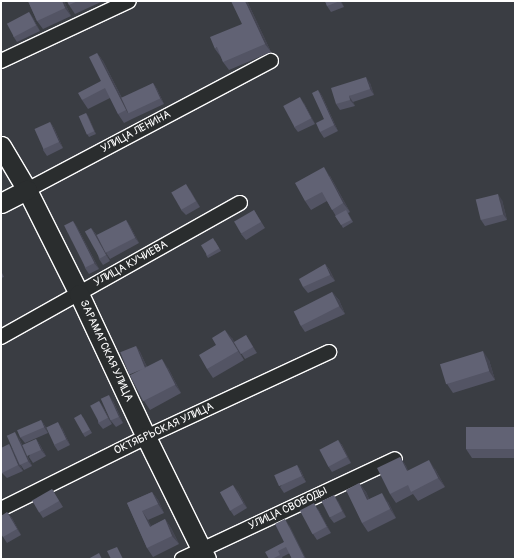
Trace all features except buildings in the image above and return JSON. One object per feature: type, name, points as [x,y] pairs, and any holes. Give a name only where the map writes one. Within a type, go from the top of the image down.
[{"type":"street","points":[[1,61],[129,1]]},
{"type":"street","name":"УЛИЦА ЛЕНИНА","points":[[1,203],[270,61]]},
{"type":"street","name":"ЗАРАМАГСКАЯ УЛИЦА","points":[[1,146],[27,190],[79,294],[146,437],[204,554]]},
{"type":"street","name":"УЛИЦА КУЧИЕВА","points":[[1,337],[240,203]]},
{"type":"street","name":"ОКТЯБРЬСКАЯ УЛИЦА","points":[[1,509],[146,437],[329,352]]},
{"type":"street","name":"УЛИЦА СВОБОДЫ","points":[[182,559],[204,554],[395,459]]}]
